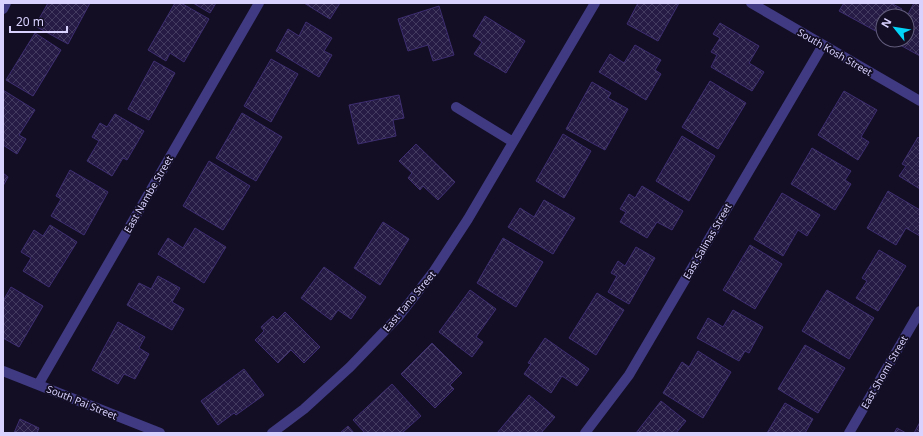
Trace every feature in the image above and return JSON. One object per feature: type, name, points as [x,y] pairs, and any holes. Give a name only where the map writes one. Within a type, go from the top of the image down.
[{"type":"street","points":[[3,9],[6,3]]},
{"type":"street","name":"East Nambe Street","points":[[38,385],[259,3]]},
{"type":"street","name":"East Tano Street","points":[[272,433],[310,404],[350,367],[399,316],[439,265],[468,219],[595,3]]},
{"type":"street","name":"South Kosh Street","points":[[751,3],[920,101]]},
{"type":"street","name":"East Salinas Street","points":[[585,433],[629,375],[823,45]]},
{"type":"street","points":[[456,107],[513,142]]},
{"type":"street","name":"East Shomi Street","points":[[849,433],[920,311]]},
{"type":"street","name":"South Pai Street","points":[[3,371],[160,433]]},
{"type":"building","points":[[48,3],[90,3],[68,44],[35,26]]},
{"type":"building","points":[[175,3],[181,3],[209,19],[184,62],[170,53],[166,61],[148,50]]},
{"type":"building","points":[[193,3],[216,3],[210,13]]},
{"type":"building","points":[[304,3],[340,3],[330,19]]},
{"type":"building","points":[[638,3],[679,3],[658,41],[627,24]]},
{"type":"building","points":[[844,3],[891,3],[900,8],[875,8],[875,31],[839,11]]},
{"type":"building","points":[[914,3],[920,3],[920,56],[906,48],[915,48],[915,8],[911,8]]},
{"type":"building","points":[[439,6],[454,55],[433,61],[428,45],[408,51],[398,19]]},
{"type":"building","points":[[485,16],[525,41],[506,73],[474,54],[482,42],[473,36]]},
{"type":"building","points":[[306,22],[332,38],[324,51],[332,55],[319,77],[276,51],[288,29],[299,36]]},
{"type":"building","points":[[720,23],[759,46],[749,63],[764,72],[752,91],[711,67],[717,55],[711,52],[720,38],[713,34]]},
{"type":"building","points":[[35,33],[61,50],[33,96],[6,80]]},
{"type":"building","points":[[635,45],[661,60],[655,70],[661,74],[646,100],[599,72],[610,54],[624,63]]},
{"type":"building","points":[[271,59],[298,74],[271,122],[244,106]]},
{"type":"building","points":[[154,61],[175,73],[149,120],[128,109]]},
{"type":"building","points":[[710,81],[746,103],[718,149],[682,127]]},
{"type":"building","points":[[592,82],[611,93],[608,98],[628,109],[605,150],[566,129]]},
{"type":"building","points":[[3,90],[35,110],[19,135],[26,139],[17,154],[3,145]]},
{"type":"building","points":[[844,91],[877,110],[861,137],[869,142],[858,160],[818,135]]},
{"type":"building","points":[[399,95],[404,118],[393,120],[396,136],[358,144],[349,105]]},
{"type":"building","points":[[242,113],[282,137],[256,181],[216,158]]},
{"type":"building","points":[[115,114],[144,131],[127,160],[123,158],[112,176],[87,161],[99,141],[92,137],[100,123],[107,127]]},
{"type":"building","points":[[563,134],[591,151],[564,198],[536,181]]},
{"type":"building","points":[[682,136],[715,156],[689,201],[656,181]]},
{"type":"building","points":[[918,137],[920,139],[920,189],[899,176],[906,166],[902,164]]},
{"type":"building","points":[[416,144],[455,182],[438,200],[423,186],[420,190],[408,178],[412,173],[399,161]]},
{"type":"building","points":[[812,148],[851,171],[845,180],[851,184],[835,210],[791,184]]},
{"type":"building","points":[[209,161],[250,186],[223,230],[183,206]]},
{"type":"building","points":[[70,170],[108,192],[84,235],[51,216],[61,199],[56,196]]},
{"type":"building","points":[[3,173],[8,177],[3,186]]},
{"type":"building","points":[[642,186],[683,211],[672,230],[657,222],[647,238],[620,222],[626,212],[620,209],[629,194],[635,198]]},
{"type":"building","points":[[888,191],[920,210],[920,236],[906,228],[896,245],[867,228]]},
{"type":"building","points":[[782,193],[820,215],[807,236],[798,230],[783,256],[754,239]]},
{"type":"building","points":[[544,200],[575,218],[553,254],[508,227],[520,208],[534,217]]},
{"type":"building","points":[[383,222],[409,239],[380,285],[354,268]]},
{"type":"building","points":[[50,225],[77,242],[49,287],[23,271],[31,258],[21,252],[34,230],[43,236]]},
{"type":"building","points":[[195,228],[226,247],[204,283],[158,254],[168,238],[183,248]]},
{"type":"building","points":[[503,238],[543,262],[516,307],[477,283]]},
{"type":"building","points":[[750,245],[782,264],[755,309],[723,290]]},
{"type":"building","points":[[636,247],[655,258],[629,304],[608,292],[617,276],[611,273],[618,261],[625,266]]},
{"type":"building","points":[[879,250],[906,266],[878,311],[856,298],[867,281],[862,278]]},
{"type":"building","points":[[324,267],[366,297],[351,319],[338,310],[331,320],[301,298]]},
{"type":"building","points":[[158,276],[180,288],[172,302],[184,309],[172,330],[127,305],[139,283],[151,289]]},
{"type":"building","points":[[11,287],[43,306],[19,347],[3,338],[3,301]]},
{"type":"building","points":[[470,290],[496,309],[476,337],[483,342],[472,357],[439,332]]},
{"type":"building","points":[[827,290],[874,318],[849,359],[802,331]]},
{"type":"building","points":[[597,293],[624,310],[596,355],[569,338]]},
{"type":"building","points":[[733,310],[763,327],[749,353],[745,351],[739,361],[697,338],[708,318],[723,327]]},
{"type":"building","points":[[285,312],[320,347],[304,363],[291,350],[278,363],[255,340],[264,331],[261,327],[273,316],[277,320]]},
{"type":"building","points":[[118,322],[145,337],[139,348],[149,354],[135,379],[124,374],[118,384],[92,370]]},
{"type":"building","points":[[545,338],[589,369],[577,386],[562,376],[551,393],[524,374],[531,364],[528,363]]},
{"type":"building","points":[[432,343],[462,373],[450,385],[454,389],[435,408],[401,374]]},
{"type":"building","points":[[805,345],[845,368],[818,413],[778,389]]},
{"type":"building","points":[[698,351],[731,372],[703,418],[663,393],[682,362],[689,367]]},
{"type":"building","points":[[244,369],[264,395],[236,415],[234,413],[218,425],[201,401]]},
{"type":"building","points":[[392,384],[421,416],[402,433],[365,433],[353,420]]},
{"type":"building","points":[[529,395],[555,417],[541,433],[497,433]]},
{"type":"building","points":[[661,401],[686,421],[676,433],[636,433]]},
{"type":"building","points":[[785,403],[813,419],[805,433],[767,433]]},
{"type":"building","points":[[20,419],[39,428],[37,433],[14,433]]},
{"type":"building","points":[[920,422],[920,433],[914,433]]},
{"type":"building","points":[[348,426],[354,433],[340,433]]},
{"type":"building","points":[[897,428],[906,433],[894,433]]}]
